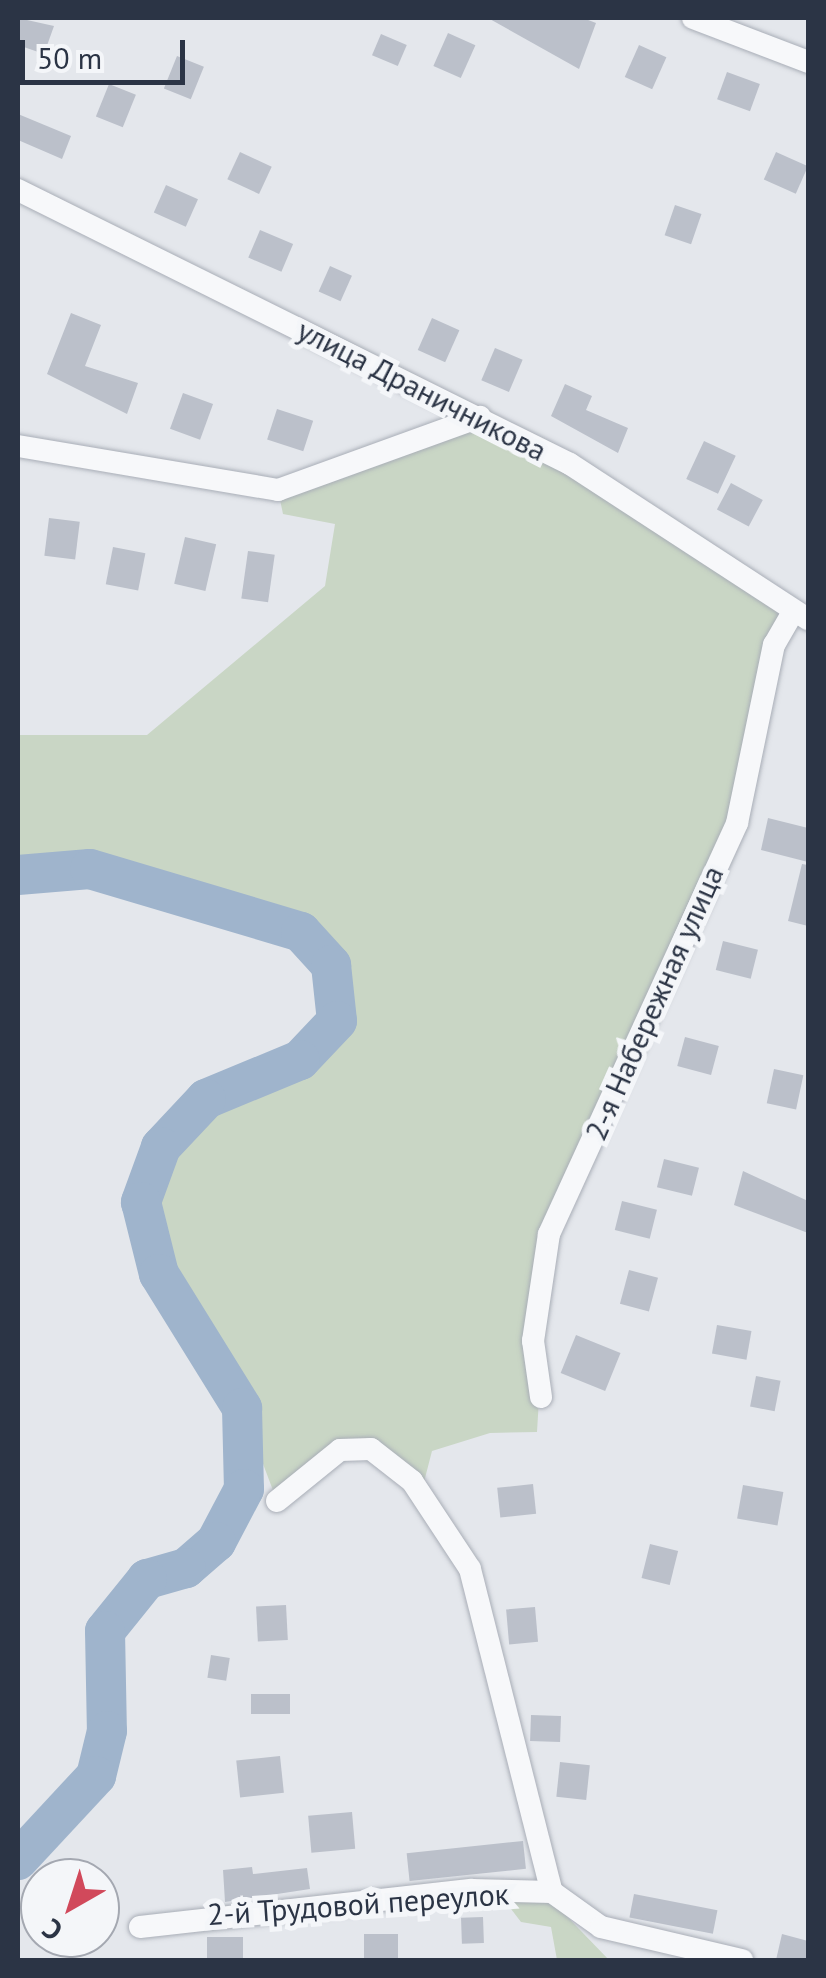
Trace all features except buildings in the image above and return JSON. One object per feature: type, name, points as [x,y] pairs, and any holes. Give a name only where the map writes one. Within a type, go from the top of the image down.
[{"type":"street","points":[[693,18],[808,62]]},
{"type":"street","name":"улица Драничникова","points":[[18,190],[480,416],[654,512],[801,616]]},
{"type":"street","points":[[18,446],[278,490],[480,416]]},
{"type":"street","name":"2-я Набережная улица","points":[[542,1397],[533,1340],[549,1234],[737,823],[774,646],[801,616]]},
{"type":"street","points":[[278,1501],[340,1450],[371,1449],[412,1481],[470,1569],[552,1892]]},
{"type":"street","name":"2-й Трудовой переулок","points":[[140,1927],[472,1890],[552,1892],[601,1926],[742,1960]]},
{"type":"green space","points":[[480,417],[793,612],[751,776],[549,1234],[537,1432],[490,1433],[432,1451],[424,1482],[340,1450],[277,1501],[242,1408],[159,1274],[141,1202],[161,1147],[206,1099],[314,1045],[337,1021],[331,965],[301,932],[194,895],[90,869],[18,875],[18,735],[147,735],[325,586],[335,524],[283,514],[278,490]]},
{"type":"green space","points":[[505,1901],[554,1903],[609,1960],[557,1960],[551,1927],[521,1922]]},
{"type":"waterway","points":[[18,875],[90,869],[301,932],[331,965],[337,1021],[300,1060],[206,1099],[161,1147],[141,1202],[159,1274],[242,1408],[244,1489],[216,1542],[186,1568],[147,1579],[105,1631],[107,1731],[96,1776],[18,1860]]}]
